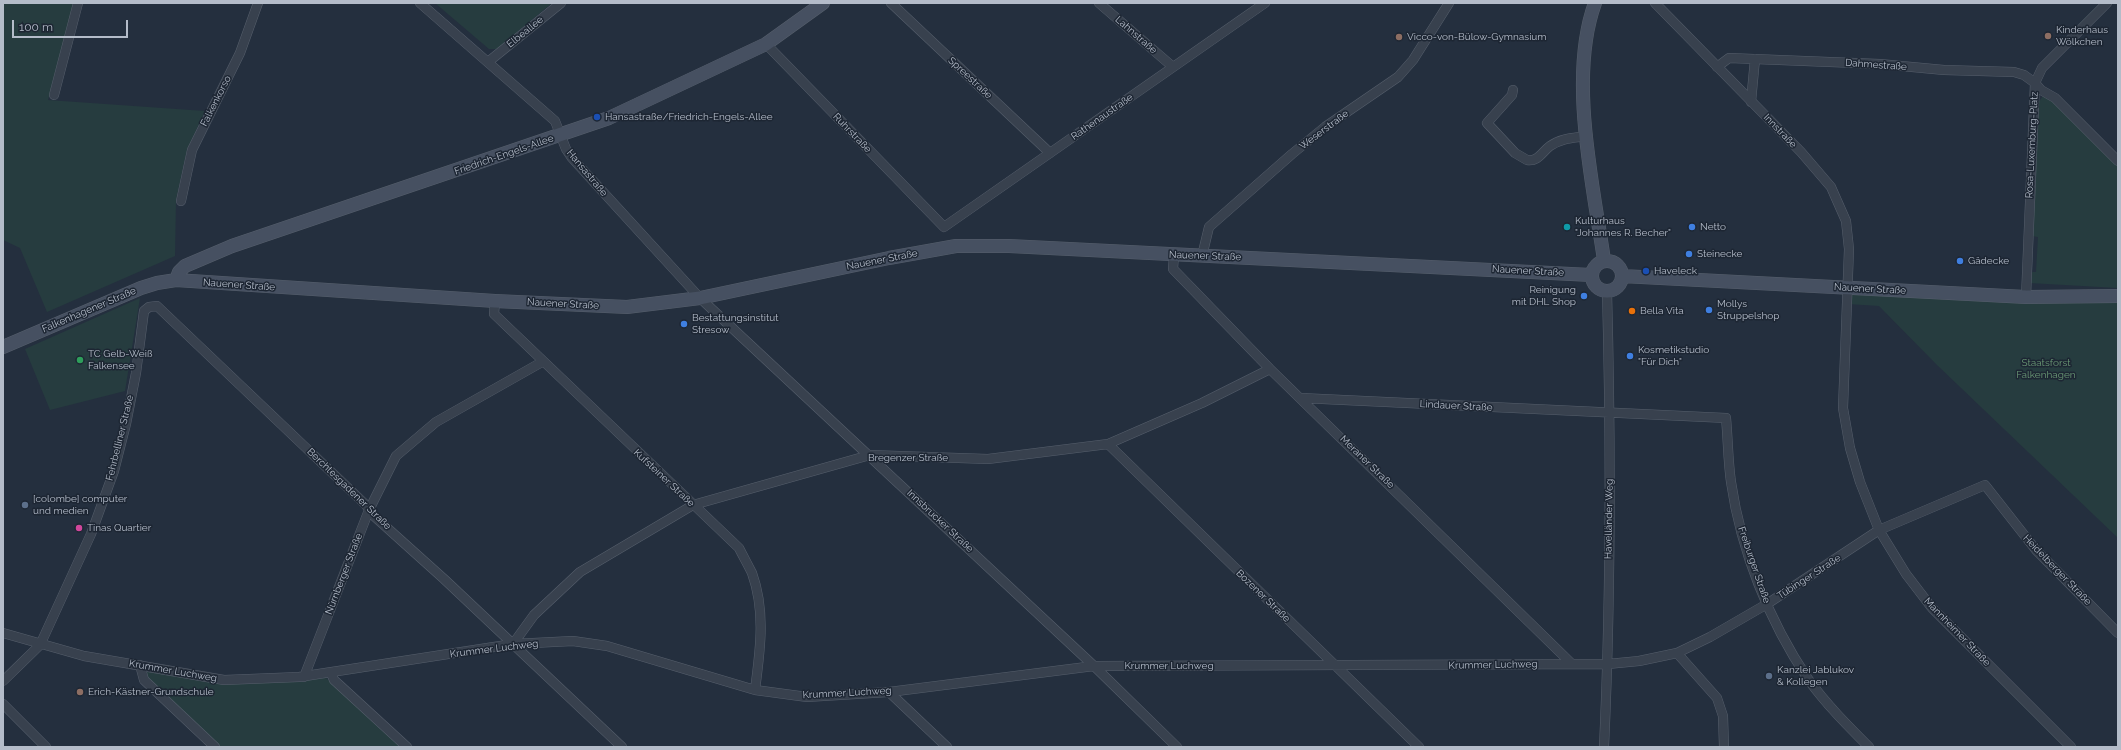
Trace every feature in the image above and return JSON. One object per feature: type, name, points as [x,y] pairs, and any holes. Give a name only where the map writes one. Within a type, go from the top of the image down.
[{"type":"main road","name":"Friedrich-Engels-Allee","points":[[176,280],[179,272],[185,266],[232,246],[560,136],[609,118],[766,44],[824,3]]},
{"type":"main road","points":[[1595,3],[1588,28],[1583,71],[1587,136],[1604,260]]},
{"type":"main road","name":"Nauener Straße","points":[[176,280],[495,301],[627,307],[700,298],[889,258],[956,246],[1009,246],[1591,275]]},
{"type":"main road","points":[[1604,260],[1615,262],[1622,270],[1622,276],[1616,288],[1608,291],[1598,288],[1592,280],[1591,275],[1595,265],[1604,260]]},
{"type":"main road","name":"Nauener Straße","points":[[1622,276],[2026,297],[2118,296]]},
{"type":"main road","name":"Falkenhagener Straße","points":[[3,346],[141,288],[176,280]]},
{"type":"street","points":[[54,95],[78,3]]},
{"type":"street","name":"Falkenkorso","points":[[180,201],[192,150],[240,53],[258,3]]},
{"type":"street","name":"Hansastraße","points":[[420,3],[555,121],[560,136],[572,158],[700,298]]},
{"type":"street","name":"Elbeallee","points":[[488,62],[562,3]]},
{"type":"street","name":"Spreestraße","points":[[891,3],[1050,153]]},
{"type":"street","name":"Lahnstraße","points":[[1099,3],[1173,68]]},
{"type":"street","name":"Rathenaustraße","points":[[938,221],[944,227],[1266,3]]},
{"type":"street","name":"Weserstraße","points":[[1202,256],[1208,227],[1320,132],[1398,77],[1413,60],[1449,3]]},
{"type":"street","name":"Innstraße","points":[[1655,3],[1801,152],[1831,186],[1846,221],[1849,249],[1848,287]]},
{"type":"street","points":[[2035,83],[2042,68],[2107,3]]},
{"type":"street","name":"Ruhrstraße","points":[[766,44],[938,221]]},
{"type":"street","name":"Dahmestraße","points":[[1717,67],[1729,58],[1880,64],[1944,70],[2014,72],[2024,75],[2035,83]]},
{"type":"street","points":[[1751,102],[1755,59]]},
{"type":"street","name":"Rosa-Luxemburg-Platz","points":[[2035,83],[2041,90],[2055,98],[2118,162]]},
{"type":"street","name":"Rosa-Luxemburg-Platz","points":[[2026,297],[2035,83]]},
{"type":"street","points":[[1513,90],[1512,95],[1487,123],[1515,153],[1527,160],[1536,159],[1551,146],[1566,139],[1587,136]]},
{"type":"street","name":"Meraner Straße","points":[[1174,255],[1173,269],[1270,369],[1572,664]]},
{"type":"street","name":"Mannheimer Straße","points":[[1848,287],[1843,408],[1850,448],[1860,482],[1880,530],[1906,574],[1932,608],[2071,747]]},
{"type":"street","name":"Havelländer Weg","points":[[1604,747],[1608,664],[1610,414],[1608,291]]},
{"type":"street","name":"Innsbrucker Straße","points":[[700,298],[1094,666],[1177,747]]},
{"type":"street","name":"Kufsteiner Straße","points":[[495,301],[494,314],[542,362],[739,548],[752,573],[762,617],[755,690]]},
{"type":"street","name":"Berchtesgadener Straße","points":[[144,311],[149,307],[157,306],[169,315],[369,510],[622,747]]},
{"type":"street","name":"Fehrbelliner Straße","points":[[3,681],[40,645],[85,550],[114,471],[132,395],[144,311]]},
{"type":"street","name":"Nürnberger Straße","points":[[304,677],[369,510],[396,456],[436,422],[542,362]]},
{"type":"street","name":"Bregenzer Straße","points":[[513,644],[534,615],[580,572],[693,505],[870,456],[988,459],[1108,444],[1202,403],[1270,369]]},
{"type":"street","name":"Lindauer Straße","points":[[1301,398],[1610,414]]},
{"type":"street","name":"Freiburger Straße","points":[[1610,414],[1726,418],[1730,481],[1742,538],[1767,604],[1786,643],[1809,679],[1837,715],[1869,747]]},
{"type":"street","name":"Bozener Straße","points":[[1108,444],[1419,747]]},
{"type":"street","name":"Tübinger Straße","points":[[1608,664],[1639,661],[1677,652],[1710,637],[1767,604],[1880,530],[1985,485]]},
{"type":"street","name":"Heidelberger Straße","points":[[1985,485],[2036,550],[2118,633]]},
{"type":"street","name":"Krummer Luchweg","points":[[3,633],[40,645],[84,656],[224,680],[304,677],[513,644],[573,641],[607,646],[755,690],[807,697],[889,692],[1094,666],[1608,664]]},
{"type":"street","points":[[1677,652],[1718,698],[1723,716],[1724,747]]},
{"type":"street","points":[[140,665],[144,680],[215,747]]},
{"type":"street","points":[[331,673],[334,680],[407,747]]},
{"type":"street","points":[[889,692],[947,747]]},
{"type":"street","points":[[3,704],[46,747]]},
{"type":"green space","points":[[3,3],[74,3],[48,100],[205,111],[187,150],[176,200],[175,256],[47,312],[20,248],[3,240]]},
{"type":"green space","points":[[435,3],[552,3],[497,49],[489,49]]},
{"type":"green space","points":[[2043,96],[2050,96],[2118,165],[2118,288],[2029,283],[2030,272],[2036,272],[2038,237],[2032,236],[2038,103]]},
{"type":"green space","name":"Staatsforst Falkenhagen","points":[[1849,287],[2118,296],[2118,538],[1937,365],[1879,306],[1848,304]]},
{"type":"green space","name":"TC Gelb-Weiß Falkensee","points":[[140,298],[125,391],[50,410],[25,349]]},
{"type":"green space","points":[[142,667],[224,683],[326,678],[402,747],[218,747],[145,679]]},
{"type":"place","name":"Kinderhaus Wölkchen","points":[[2048,36]]},
{"type":"place","name":"Vicco-von-Bülow-Gymnasium","points":[[1399,37]]},
{"type":"place","name":"Hansastraße/Friedrich-Engels-Allee","points":[[597,117]]},
{"type":"place","name":"Kulturhaus \"Johannes R. Becher\"","points":[[1567,227]]},
{"type":"place","name":"Netto","points":[[1692,227]]},
{"type":"place","name":"Steinecke","points":[[1689,254]]},
{"type":"place","name":"Gädecke","points":[[1960,261]]},
{"type":"place","name":"Haveleck","points":[[1646,271]]},
{"type":"place","name":"Reinigung mit DHL Shop","points":[[1584,296]]},
{"type":"place","name":"Mollys Struppelshop","points":[[1709,310]]},
{"type":"place","name":"Bella Vita","points":[[1632,311]]},
{"type":"place","name":"Bestattungsinstitut Stresow","points":[[684,324]]},
{"type":"place","name":"Kosmetikstudio \"Für Dich\"","points":[[1630,356]]},
{"type":"place","name":"TC Gelb-Weiß Falkensee","points":[[80,360]]},
{"type":"place","name":"[colombe] computer und medien","points":[[25,505]]},
{"type":"place","name":"Tinas Quartier","points":[[79,528]]},
{"type":"place","name":"Kanzlei Jablukov & Kollegen","points":[[1769,676]]},
{"type":"place","name":"Erich-Kästner-Grundschule","points":[[80,692]]}]
